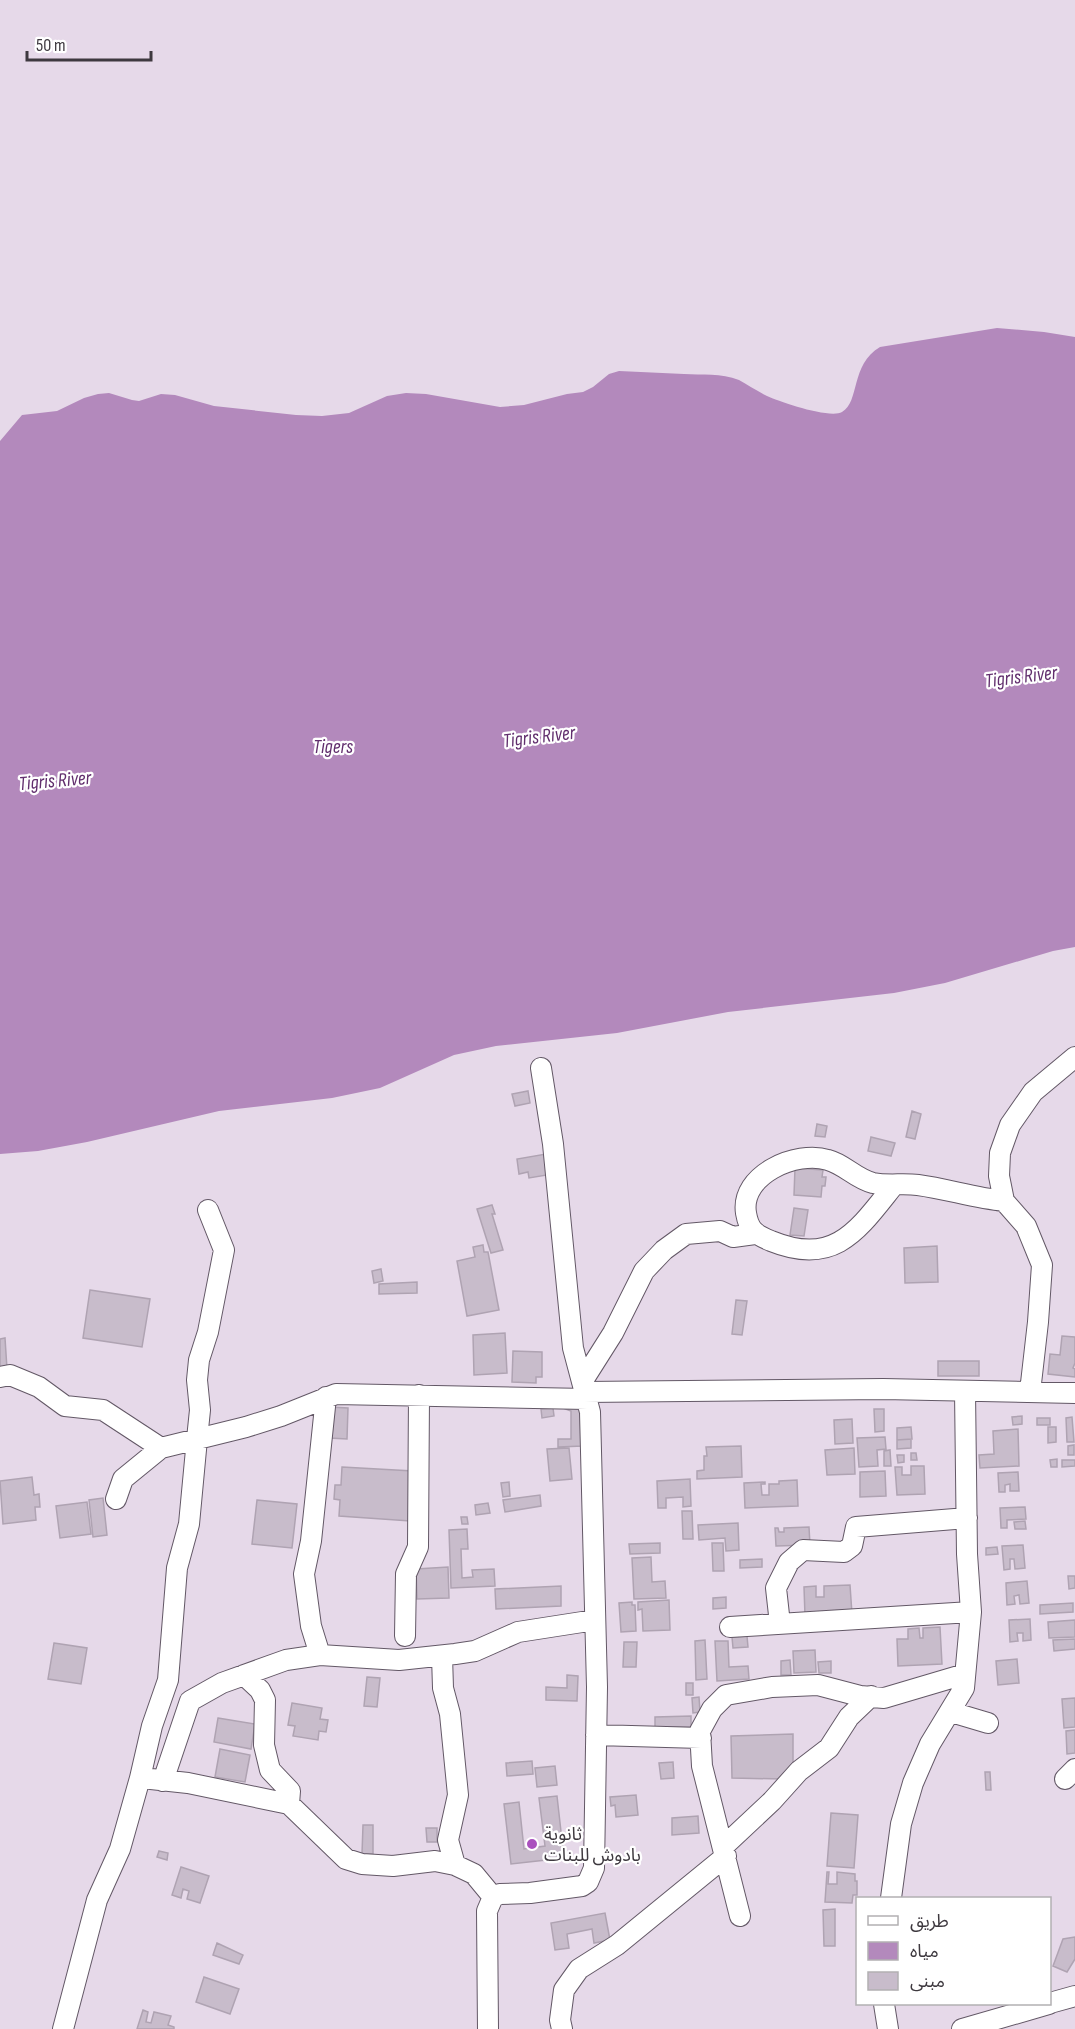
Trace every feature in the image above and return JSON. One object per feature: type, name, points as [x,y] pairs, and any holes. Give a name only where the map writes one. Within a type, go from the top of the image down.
[{"type":"street","points":[[1030,1392],[1042,1265],[1026,1226],[1004,1201],[999,1176],[1000,1153],[1010,1125],[1033,1092],[1075,1057]]},
{"type":"street","points":[[488,2029],[487,1911],[494,1897],[500,1894],[530,1893],[582,1886],[588,1882],[594,1868],[595,1620],[590,1412],[573,1348],[553,1144],[541,1068]]},
{"type":"street","points":[[894,1185],[867,1217],[833,1246],[815,1251],[795,1249],[755,1234],[748,1226],[745,1209],[747,1193],[761,1177],[786,1161],[806,1158],[829,1160],[856,1177],[872,1183],[916,1185],[1004,1201]]},
{"type":"street","points":[[63,2029],[97,1900],[120,1849],[152,1726],[168,1680],[177,1568],[189,1524],[198,1439],[199,1359],[208,1332],[224,1250],[208,1210]]},
{"type":"street","points":[[584,1391],[644,1272],[664,1250],[686,1234],[720,1231],[733,1237],[755,1234]]},
{"type":"street","points":[[0,1377],[10,1375],[39,1388],[65,1406],[103,1410],[161,1448]]},
{"type":"street","points":[[116,1499],[123,1479],[161,1448],[281,1416],[336,1394],[883,1389],[1075,1392]]},
{"type":"street","points":[[891,1897],[901,1824],[913,1783],[930,1744],[964,1688],[971,1612],[965,1391]]},
{"type":"street","points":[[405,1636],[406,1574],[418,1547],[419,1395]]},
{"type":"street","points":[[320,1655],[311,1626],[304,1574],[311,1541],[326,1397]]},
{"type":"street","points":[[780,1624],[776,1588],[789,1562],[803,1550],[844,1552],[852,1546],[856,1527],[967,1518]]},
{"type":"street","points":[[730,1627],[971,1612]]},
{"type":"street","points":[[163,1781],[190,1701],[222,1683],[286,1660],[320,1655],[399,1660],[442,1656],[475,1651],[518,1632],[595,1620]]},
{"type":"street","points":[[442,1656],[443,1688],[450,1714],[458,1794],[448,1840],[455,1865]]},
{"type":"street","points":[[740,1917],[702,1766],[700,1731],[712,1709],[726,1695],[772,1687],[818,1685],[860,1696],[884,1698],[965,1674]]},
{"type":"street","points":[[244,1675],[260,1690],[266,1700],[264,1745],[270,1770],[290,1791],[289,1804]]},
{"type":"street","points":[[562,2029],[560,2020],[564,1990],[579,1969],[617,1945],[725,1851],[799,1771],[830,1748],[849,1717],[871,1696]]},
{"type":"street","points":[[951,1712],[988,1723]]},
{"type":"street","points":[[596,1735],[701,1738]]},
{"type":"street","points":[[140,1778],[188,1784],[289,1804],[346,1859],[362,1864],[393,1866],[435,1861],[455,1865],[474,1874],[494,1897]]},
{"type":"street","points":[[1051,2002],[1075,1996]]},
{"type":"street","points":[[884,2005],[888,2029]]},
{"type":"street","points":[[962,2029],[1042,2005]]},
{"type":"water","name":"Tigers","points":[[997,328],[1075,337],[1075,947],[1053,951],[945,983],[894,993],[728,1012],[617,1033],[496,1046],[454,1055],[380,1088],[332,1098],[219,1111],[87,1142],[38,1151],[0,1154],[0,441],[22,415],[57,411],[84,398],[109,393],[139,401],[161,394],[175,395],[214,406],[322,416],[349,413],[387,396],[406,393],[426,394],[500,407],[524,405],[583,392],[609,374],[619,371],[725,376],[739,380],[783,402],[816,412],[836,414],[848,407],[864,363],[880,347]]},
{"type":"building","points":[[528,1091],[530,1103],[515,1106],[512,1094]]},
{"type":"building","points":[[912,1111],[921,1114],[915,1139],[906,1137]]},
{"type":"building","points":[[817,1124],[827,1126],[825,1137],[815,1136]]},
{"type":"building","points":[[871,1137],[895,1143],[891,1156],[868,1151]]},
{"type":"building","points":[[546,1154],[553,1174],[529,1178],[528,1172],[519,1174],[517,1159]]},
{"type":"building","points":[[795,1168],[823,1170],[822,1177],[826,1177],[821,1197],[794,1195]]},
{"type":"building","points":[[492,1205],[495,1214],[492,1214],[503,1250],[491,1253],[477,1209]]},
{"type":"building","points":[[794,1208],[808,1210],[804,1236],[790,1235]]},
{"type":"building","points":[[483,1245],[484,1252],[488,1252],[499,1310],[467,1316],[457,1261],[475,1257],[473,1247]]},
{"type":"building","points":[[937,1246],[938,1282],[905,1283],[904,1248]]},
{"type":"building","points":[[381,1269],[383,1281],[374,1283],[372,1271]]},
{"type":"building","points":[[417,1282],[417,1293],[379,1294],[379,1284]]},
{"type":"building","points":[[90,1290],[150,1299],[142,1347],[83,1338]]},
{"type":"building","points":[[736,1300],[747,1301],[742,1335],[732,1334]]},
{"type":"building","points":[[505,1333],[507,1373],[474,1375],[473,1335]]},
{"type":"building","points":[[1062,1336],[1075,1337],[1073,1368],[1075,1377],[1048,1374],[1050,1354],[1060,1355]]},
{"type":"building","points":[[5,1338],[7,1369],[0,1370],[0,1339]]},
{"type":"building","points":[[513,1351],[542,1352],[542,1377],[536,1377],[536,1383],[512,1382]]},
{"type":"building","points":[[938,1361],[979,1361],[979,1376],[938,1376]]},
{"type":"building","points":[[330,1407],[348,1408],[347,1439],[329,1438]]},
{"type":"building","points":[[582,1407],[583,1446],[558,1447],[558,1439],[571,1439],[571,1411],[563,1408]]},
{"type":"building","points":[[553,1408],[554,1416],[542,1418],[541,1409]]},
{"type":"building","points":[[874,1409],[884,1409],[884,1431],[875,1432]]},
{"type":"building","points":[[1022,1416],[1022,1424],[1013,1425],[1012,1417]]},
{"type":"building","points":[[1072,1417],[1074,1442],[1067,1442],[1066,1418]]},
{"type":"building","points":[[1037,1418],[1050,1418],[1050,1425],[1037,1425]]},
{"type":"building","points":[[852,1419],[853,1443],[835,1444],[834,1420]]},
{"type":"building","points":[[911,1427],[912,1439],[897,1440],[897,1428]]},
{"type":"building","points":[[1048,1427],[1056,1427],[1056,1442],[1048,1443]]},
{"type":"building","points":[[1018,1429],[1019,1466],[980,1468],[979,1455],[994,1454],[993,1431]]},
{"type":"building","points":[[885,1437],[886,1449],[877,1450],[878,1466],[859,1467],[857,1438]]},
{"type":"building","points":[[911,1439],[911,1448],[897,1449],[897,1440]]},
{"type":"building","points":[[1074,1445],[1074,1455],[1068,1455],[1068,1446]]},
{"type":"building","points":[[741,1446],[742,1477],[697,1479],[697,1471],[704,1470],[706,1447]]},
{"type":"building","points":[[569,1448],[572,1479],[550,1481],[547,1449]]},
{"type":"building","points":[[854,1448],[855,1474],[827,1475],[825,1450]]},
{"type":"building","points":[[890,1450],[891,1466],[884,1466],[884,1451]]},
{"type":"building","points":[[911,1453],[916,1453],[917,1460],[911,1460]]},
{"type":"building","points":[[897,1455],[904,1455],[904,1462],[898,1463]]},
{"type":"building","points":[[1057,1459],[1057,1467],[1051,1467],[1050,1460]]},
{"type":"building","points":[[1062,1460],[1075,1460],[1075,1466],[1062,1467]]},
{"type":"building","points":[[911,1466],[924,1466],[925,1494],[897,1495],[895,1467],[902,1467],[902,1475],[911,1475]]},
{"type":"building","points":[[342,1467],[413,1471],[410,1521],[339,1516],[340,1500],[334,1499],[335,1485],[341,1485]]},
{"type":"building","points":[[885,1471],[886,1496],[860,1497],[860,1472]]},
{"type":"building","points":[[1018,1472],[1019,1491],[1010,1491],[1010,1484],[1005,1485],[1005,1492],[999,1492],[998,1473]]},
{"type":"building","points":[[32,1477],[34,1495],[39,1494],[40,1507],[35,1507],[36,1520],[3,1524],[0,1481]]},
{"type":"building","points":[[690,1479],[691,1506],[683,1507],[683,1497],[666,1498],[666,1508],[658,1508],[657,1481]]},
{"type":"building","points":[[797,1480],[798,1506],[745,1508],[744,1483],[765,1482],[761,1484],[762,1495],[769,1495],[769,1484]]},
{"type":"building","points":[[509,1482],[510,1496],[503,1497],[501,1483]]},
{"type":"building","points":[[540,1495],[541,1506],[505,1512],[503,1500]]},
{"type":"building","points":[[103,1498],[107,1535],[93,1537],[89,1500]]},
{"type":"building","points":[[257,1500],[297,1504],[292,1548],[252,1544]]},
{"type":"building","points":[[87,1502],[91,1534],[60,1538],[56,1506]]},
{"type":"building","points":[[488,1503],[490,1513],[476,1515],[475,1505]]},
{"type":"building","points":[[1025,1507],[1026,1519],[1007,1520],[1007,1528],[1001,1528],[1000,1508]]},
{"type":"building","points":[[682,1511],[692,1511],[693,1539],[683,1539]]},
{"type":"building","points":[[461,1517],[467,1517],[468,1524],[462,1524]]},
{"type":"building","points":[[1025,1521],[1026,1529],[1015,1529],[1014,1522]]},
{"type":"building","points":[[738,1523],[739,1550],[726,1551],[725,1538],[699,1540],[698,1525]]},
{"type":"building","points":[[809,1527],[810,1545],[776,1546],[775,1528],[778,1528],[779,1532],[784,1532],[784,1528]]},
{"type":"building","points":[[467,1529],[468,1549],[461,1549],[462,1578],[473,1577],[472,1570],[494,1569],[495,1586],[451,1588],[449,1530]]},
{"type":"building","points":[[660,1543],[660,1553],[630,1554],[629,1544]]},
{"type":"building","points":[[712,1543],[723,1543],[724,1571],[713,1571]]},
{"type":"building","points":[[1023,1545],[1025,1568],[1015,1569],[1014,1559],[1010,1559],[1010,1569],[1004,1570],[1002,1546]]},
{"type":"building","points":[[997,1547],[998,1554],[986,1555],[986,1548]]},
{"type":"building","points":[[651,1557],[652,1582],[665,1581],[666,1598],[634,1599],[632,1558]]},
{"type":"building","points":[[762,1559],[762,1567],[740,1568],[740,1560]]},
{"type":"building","points":[[448,1567],[449,1598],[417,1599],[416,1569]]},
{"type":"building","points":[[1068,1576],[1075,1576],[1075,1588],[1069,1589]]},
{"type":"building","points":[[1027,1581],[1029,1603],[1020,1604],[1019,1595],[1014,1596],[1015,1604],[1007,1605],[1006,1583]]},
{"type":"building","points":[[850,1585],[852,1614],[805,1616],[804,1587],[816,1586],[816,1597],[824,1597],[824,1586]]},
{"type":"building","points":[[561,1586],[561,1606],[496,1609],[495,1589]]},
{"type":"building","points":[[726,1597],[726,1608],[713,1609],[713,1598]]},
{"type":"building","points":[[669,1600],[670,1630],[643,1631],[642,1609],[638,1610],[638,1602]]},
{"type":"building","points":[[632,1602],[632,1605],[635,1605],[636,1631],[621,1632],[619,1603]]},
{"type":"building","points":[[1073,1603],[1073,1612],[1040,1614],[1040,1605]]},
{"type":"building","points":[[1030,1619],[1031,1640],[1023,1641],[1023,1633],[1017,1633],[1018,1641],[1010,1642],[1009,1620]]},
{"type":"building","points":[[1075,1620],[1075,1637],[1049,1638],[1048,1622]]},
{"type":"building","points":[[940,1627],[942,1664],[898,1666],[897,1639],[908,1639],[908,1629],[919,1628],[920,1638],[923,1638],[923,1628]]},
{"type":"building","points":[[747,1636],[748,1647],[733,1648],[732,1637]]},
{"type":"building","points":[[1075,1639],[1075,1649],[1054,1651],[1053,1640]]},
{"type":"building","points":[[705,1640],[707,1679],[696,1680],[695,1641]]},
{"type":"building","points":[[715,1641],[728,1641],[729,1667],[748,1666],[749,1679],[717,1681]]},
{"type":"building","points":[[624,1642],[637,1642],[636,1667],[623,1667]]},
{"type":"building","points":[[54,1643],[87,1648],[81,1684],[48,1679]]},
{"type":"building","points":[[815,1650],[816,1672],[794,1673],[793,1651]]},
{"type":"building","points":[[1017,1659],[1019,1683],[998,1685],[996,1661]]},
{"type":"building","points":[[790,1660],[791,1675],[781,1675],[781,1661]]},
{"type":"building","points":[[831,1661],[831,1673],[819,1673],[818,1662]]},
{"type":"building","points":[[567,1675],[578,1676],[577,1701],[546,1700],[546,1687],[567,1688]]},
{"type":"building","points":[[367,1677],[380,1678],[377,1707],[364,1706]]},
{"type":"building","points":[[686,1683],[693,1683],[693,1695],[686,1695]]},
{"type":"building","points":[[699,1697],[700,1712],[693,1713],[692,1698]]},
{"type":"building","points":[[1075,1698],[1075,1727],[1064,1728],[1062,1699]]},
{"type":"building","points":[[292,1703],[322,1708],[320,1719],[328,1720],[326,1732],[319,1731],[318,1740],[293,1736],[295,1726],[288,1725]]},
{"type":"building","points":[[691,1716],[691,1727],[655,1727],[655,1717]]},
{"type":"building","points":[[218,1718],[255,1724],[251,1749],[214,1742]]},
{"type":"building","points":[[1075,1730],[1075,1753],[1067,1754],[1066,1731]]},
{"type":"building","points":[[793,1734],[793,1765],[782,1779],[732,1778],[731,1736]]},
{"type":"building","points":[[220,1749],[250,1755],[245,1782],[215,1777]]},
{"type":"building","points":[[532,1761],[533,1774],[507,1776],[506,1763]]},
{"type":"building","points":[[673,1762],[674,1778],[661,1779],[659,1763]]},
{"type":"building","points":[[555,1766],[557,1785],[537,1787],[535,1768]]},
{"type":"building","points":[[985,1772],[990,1772],[991,1790],[986,1790]]},
{"type":"building","points":[[636,1795],[638,1815],[616,1817],[615,1805],[611,1806],[610,1797]]},
{"type":"building","points":[[557,1796],[564,1858],[511,1864],[504,1804],[519,1802],[524,1849],[545,1846],[539,1798]]},
{"type":"building","points":[[831,1813],[858,1815],[854,1868],[827,1866]]},
{"type":"building","points":[[698,1816],[699,1833],[672,1835],[672,1818]]},
{"type":"building","points":[[363,1825],[373,1825],[373,1854],[362,1854]]},
{"type":"building","points":[[426,1828],[437,1828],[437,1842],[427,1842]]},
{"type":"building","points":[[159,1851],[168,1853],[167,1860],[157,1857]]},
{"type":"building","points":[[181,1867],[209,1876],[200,1903],[187,1899],[189,1891],[183,1889],[181,1898],[172,1895]]},
{"type":"building","points":[[827,1872],[829,1872],[828,1884],[837,1884],[837,1872],[855,1874],[857,1895],[853,1895],[852,1903],[825,1902]]},
{"type":"building","points":[[835,1909],[835,1946],[824,1946],[823,1910]]},
{"type":"building","points":[[605,1913],[610,1940],[594,1943],[592,1929],[567,1934],[569,1948],[555,1950],[551,1923]]},
{"type":"building","points":[[1075,1937],[1075,1959],[1067,1972],[1053,1966],[1063,1939]]},
{"type":"building","points":[[217,1943],[243,1955],[239,1964],[213,1955]]},
{"type":"building","points":[[204,1977],[239,1989],[230,2014],[196,2002]]},
{"type":"building","points":[[143,2010],[148,2012],[146,2022],[151,2023],[154,2012],[171,2016],[168,2025],[174,2029],[137,2029]]},
{"type":"place","name":"ثانوية بادوش للبنات","points":[[532,1844]]},
{"type":"water label","name":"Tigris River","points":[[1021,677]]},
{"type":"water label","name":"Tigris River","points":[[539,737]]},
{"type":"water label","name":"Tigris River","points":[[55,781]]}]
